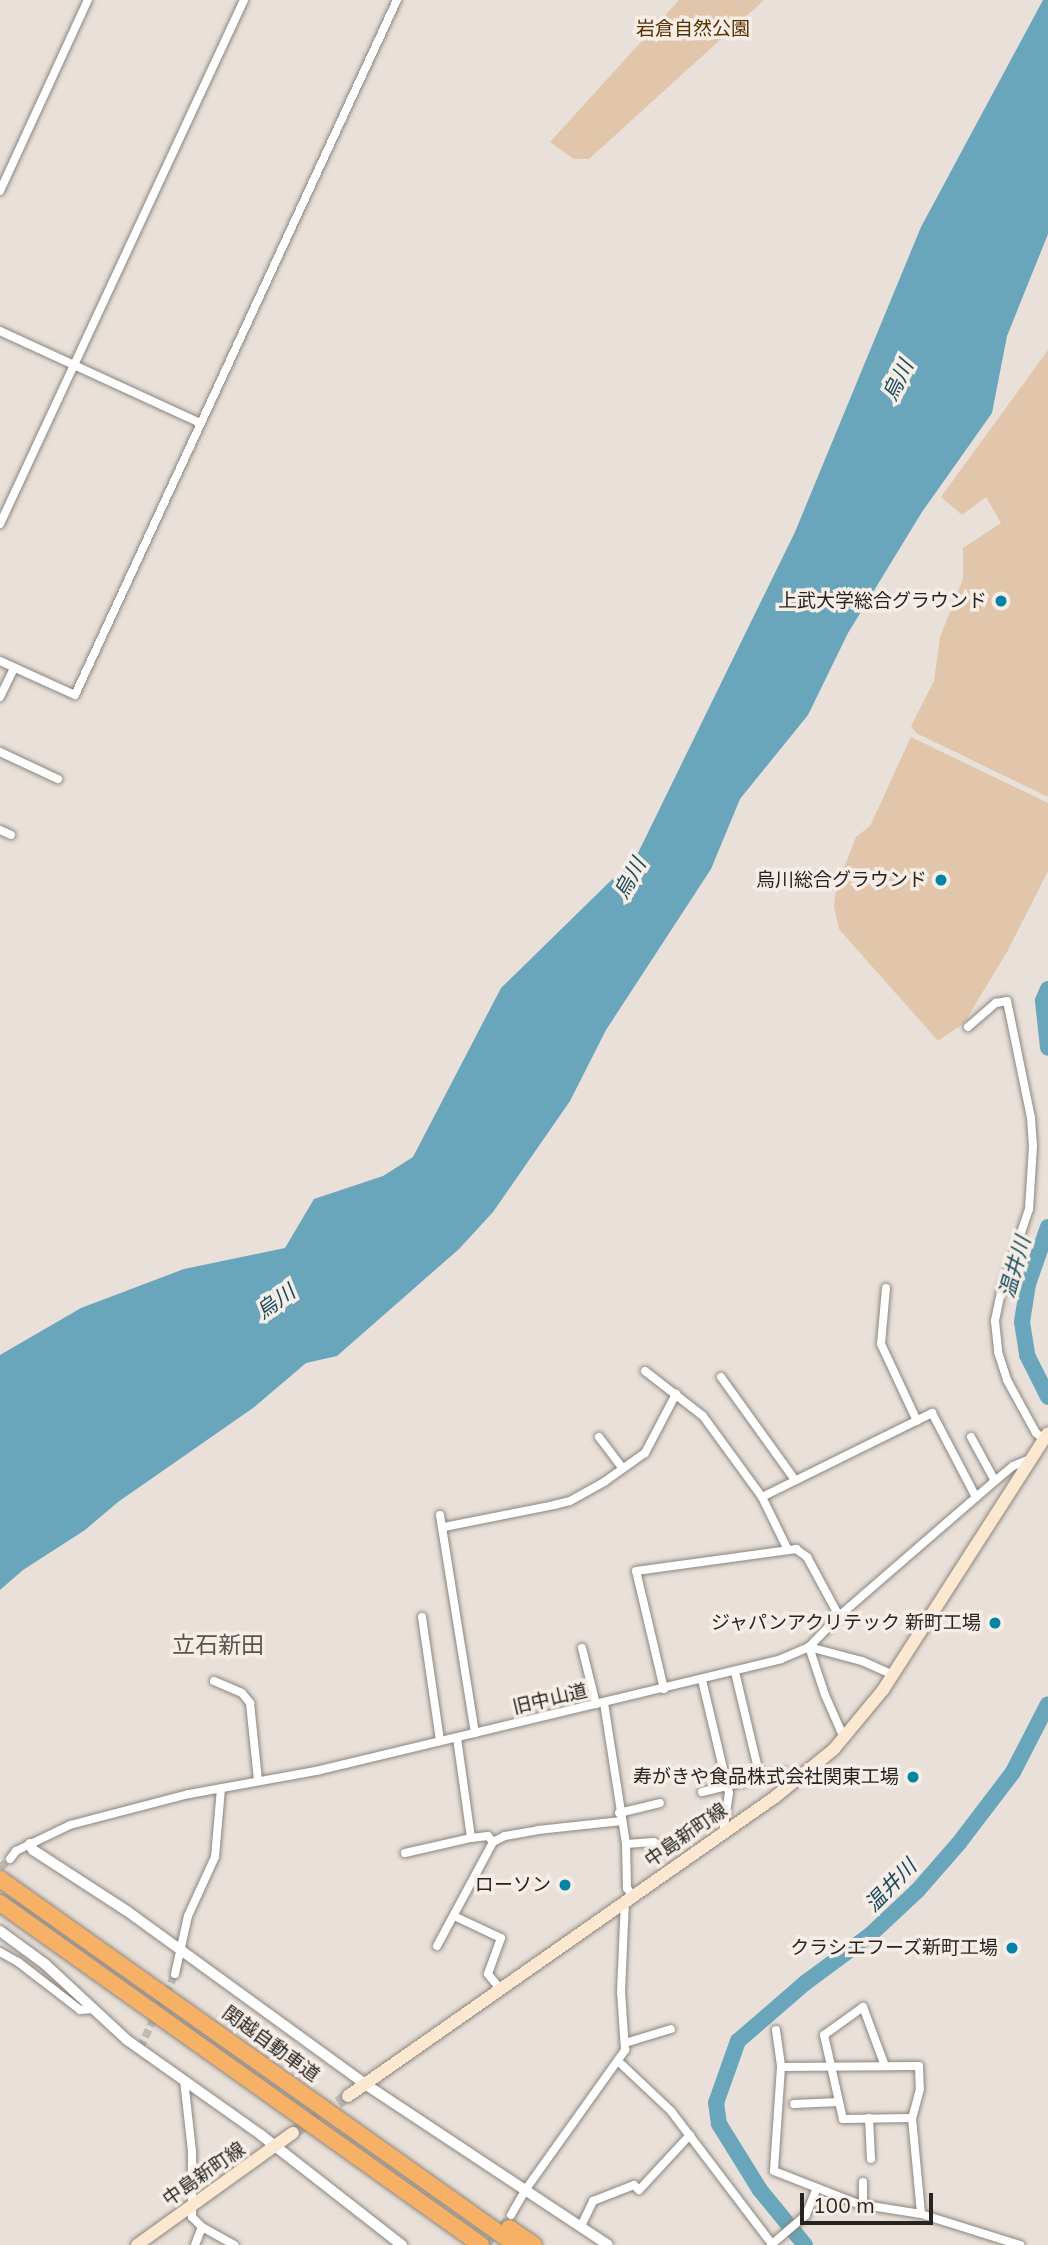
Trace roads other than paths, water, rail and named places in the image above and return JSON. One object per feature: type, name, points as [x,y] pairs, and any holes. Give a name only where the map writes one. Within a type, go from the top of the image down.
[{"type":"highway","name":"関越自動車道","points":[[0,1879],[72,1927],[516,2245]]},
{"type":"highway","points":[[0,1903],[481,2245]]},
{"type":"highway","points":[[72,1927],[206,2014],[534,2245]]},
{"type":"main road","name":"中島新町線","points":[[348,2096],[794,1783],[844,1739],[893,1675],[1046,1435]]},
{"type":"main road","name":"中島新町線","points":[[137,2245],[293,2133]]},
{"type":"street","points":[[0,191],[88,0]]},
{"type":"street","points":[[0,524],[244,0]]},
{"type":"street","points":[[0,661],[75,695],[397,0]]},
{"type":"street","points":[[0,331],[201,423]]},
{"type":"street","points":[[0,697],[15,668]]},
{"type":"street","points":[[0,752],[58,779]]},
{"type":"street","points":[[0,830],[11,835]]},
{"type":"street","points":[[968,1027],[996,1003],[1007,1001],[1031,1118],[1033,1146],[1029,1209],[1001,1292],[996,1321],[998,1352],[1007,1380],[1036,1433],[1046,1435]]},
{"type":"street","points":[[886,1288],[881,1344],[917,1421]]},
{"type":"street","points":[[645,1371],[703,1416],[762,1497],[788,1550]]},
{"type":"street","points":[[720,1377],[795,1480]]},
{"type":"street","points":[[444,1527],[570,1501],[604,1482],[645,1453],[676,1394]]},
{"type":"street","points":[[762,1497],[932,1413],[976,1497]]},
{"type":"street","points":[[599,1437],[622,1468]]},
{"type":"street","points":[[971,1437],[995,1481]]},
{"type":"street","name":"旧中山道","points":[[10,1859],[16,1851],[71,1825],[221,1788],[316,1772],[702,1680],[809,1647],[839,1616],[976,1497],[1013,1466],[1030,1459]]},
{"type":"street","points":[[440,1515],[444,1527],[465,1685],[475,1733]]},
{"type":"street","points":[[664,1689],[636,1571],[796,1549],[807,1557],[839,1616]]},
{"type":"street","points":[[422,1617],[440,1741]]},
{"type":"street","points":[[809,1647],[862,1661],[893,1675]]},
{"type":"street","points":[[809,1647],[825,1695],[844,1739]]},
{"type":"street","points":[[511,2215],[526,2189],[625,2050],[621,1992],[629,1899],[626,1844],[600,1703],[582,1648]]},
{"type":"street","points":[[734,1672],[760,1777]]},
{"type":"street","points":[[702,1680],[728,1786],[723,1833]]},
{"type":"street","points":[[214,1681],[247,1697],[258,1781]]},
{"type":"street","points":[[457,1738],[471,1838]]},
{"type":"street","points":[[702,1792],[784,1772],[794,1783]]},
{"type":"street","points":[[175,1974],[188,1916],[215,1857],[221,1788]]},
{"type":"street","points":[[437,1946],[493,1842],[527,1832],[620,1817],[660,1803]]},
{"type":"street","points":[[405,1853],[471,1838],[488,1836],[493,1842]]},
{"type":"street","points":[[626,1844],[654,1842]]},
{"type":"street","points":[[30,1844],[33,1850],[182,1950],[365,2084],[608,2245]]},
{"type":"street","points":[[454,1916],[501,1938],[488,1974],[500,1990]]},
{"type":"street","points":[[0,1931],[45,1964],[127,2040],[275,2147],[402,2245]]},
{"type":"street","points":[[0,1952],[80,2010],[93,2010]]},
{"type":"street","points":[[885,2066],[863,2007],[824,2035],[843,2119],[912,2118]]},
{"type":"street","points":[[625,2043],[671,2029]]},
{"type":"street","points":[[776,2030],[781,2067],[774,2171],[863,2205],[921,2214],[1020,2245]]},
{"type":"street","points":[[618,2062],[671,2111],[772,2244],[810,2209],[817,2188]]},
{"type":"street","points":[[781,2067],[919,2066],[920,2090],[912,2118],[921,2214]]},
{"type":"street","points":[[184,2080],[192,2151],[192,2217],[202,2227],[234,2245]]},
{"type":"street","points":[[794,2104],[839,2102]]},
{"type":"street","points":[[869,2118],[871,2160]]},
{"type":"street","points":[[581,2226],[593,2201],[634,2185],[639,2190],[690,2136]]},
{"type":"street","points":[[863,2182],[863,2205]]},
{"type":"street","points":[[195,2245],[202,2227]]},
{"type":"water","name":"烏川","points":[[1043,0],[1048,0],[1048,234],[1007,336],[992,413],[922,512],[848,633],[808,715],[740,799],[711,869],[606,1030],[570,1101],[493,1212],[459,1249],[337,1356],[306,1363],[253,1408],[118,1502],[85,1530],[23,1570],[0,1590],[0,1355],[81,1308],[184,1269],[285,1248],[314,1199],[383,1176],[413,1157],[501,988],[637,855],[795,532],[921,227]]},
{"type":"waterway","name":"温井川","points":[[1048,989],[1043,1001],[1048,1048]]},
{"type":"waterway","name":"温井川","points":[[1048,1227],[1028,1284],[1022,1322],[1027,1355],[1048,1397]]},
{"type":"waterway","name":"温井川","points":[[805,2245],[760,2190],[719,2124],[716,2103],[738,2041],[805,1983],[870,1935],[918,1890],[959,1843],[1013,1772],[1048,1704]]},
{"type":"tunnel","points":[[0,1868],[10,1859]]},
{"type":"tunnel","points":[[140,2048],[175,1974]]},
{"type":"tunnel","points":[[293,2133],[348,2096]]},
{"type":"tunnel","points":[[487,2245],[511,2215]]},
{"type":"place","name":"上武大学総合グラウンド","points":[[1001,601]]},
{"type":"place","name":"烏川総合グラウンド","points":[[941,880]]},
{"type":"place","name":"ジャパンアクリテック 新町工場","points":[[995,1623]]},
{"type":"place","name":"寿がきや食品株式会社関東工場","points":[[913,1777]]},
{"type":"place","name":"ローソン","points":[[565,1885]]},
{"type":"place","name":"クラシエフーズ新町工場","points":[[1012,1948]]},
{"type":"district","name":"立石新田","points":[[218,1645]]},
{"type":"park label","name":"岩倉自然公園","points":[[693,29]]}]
